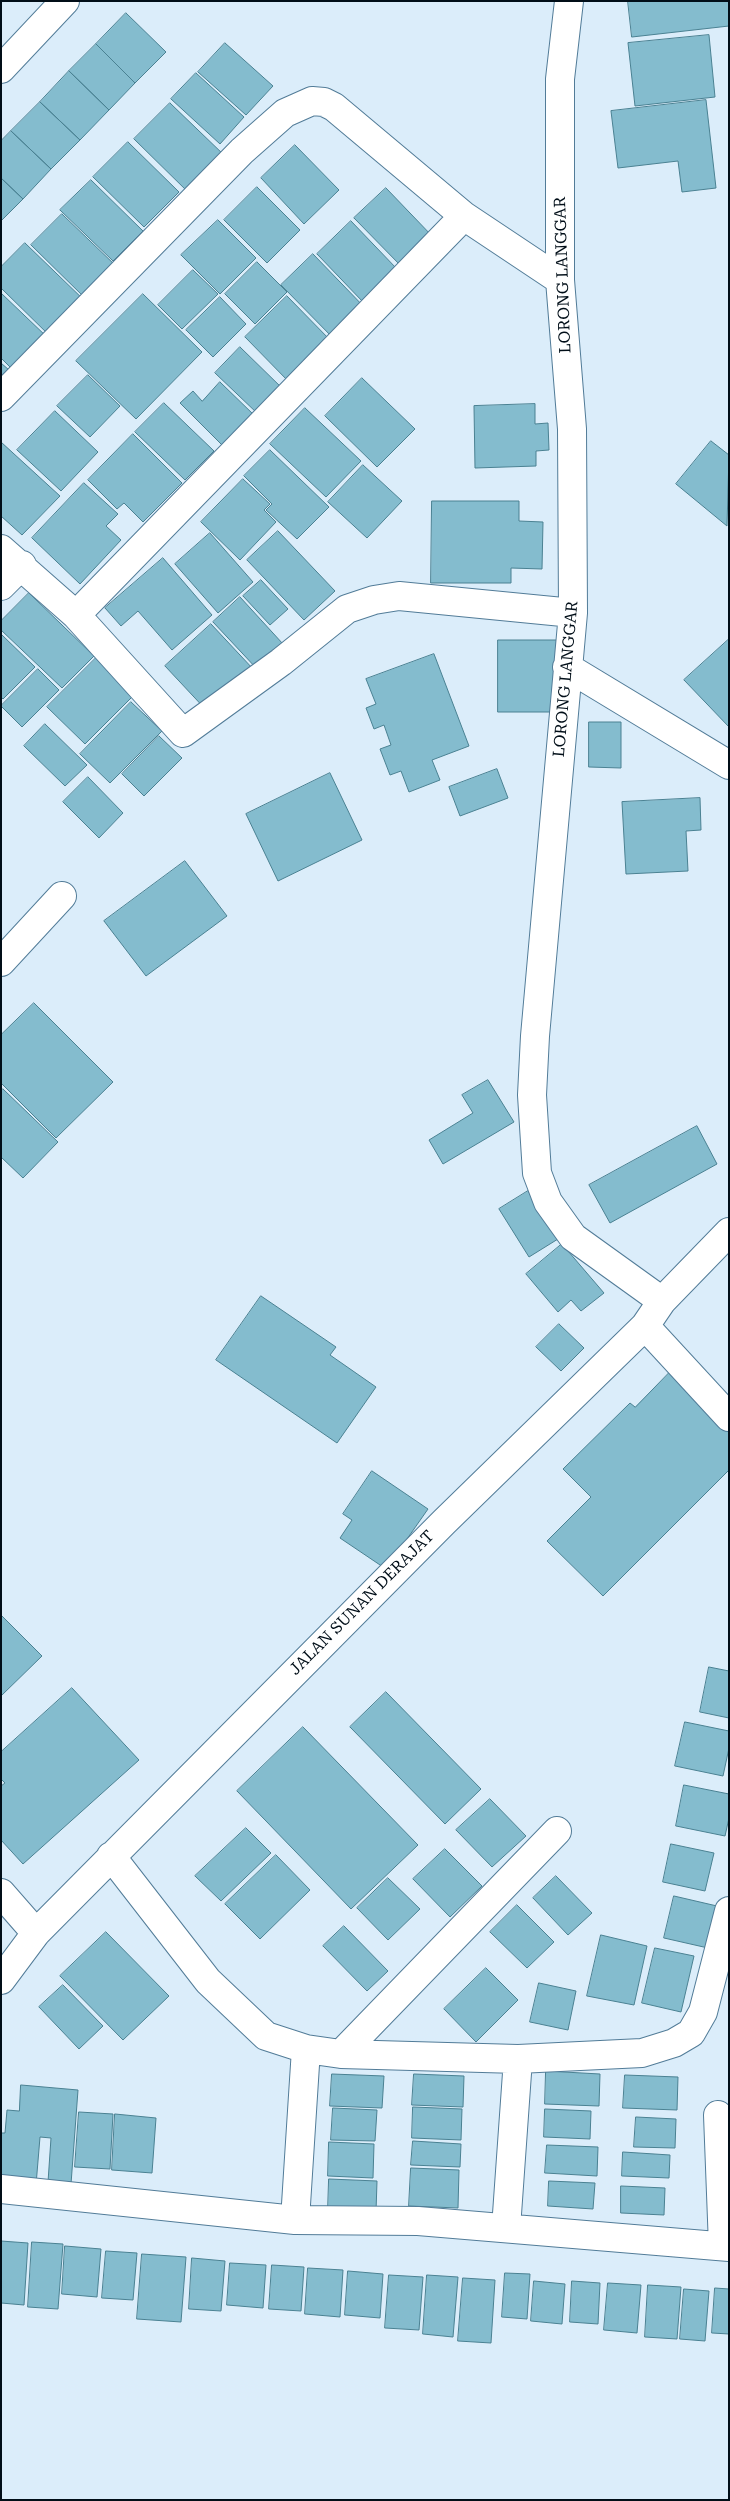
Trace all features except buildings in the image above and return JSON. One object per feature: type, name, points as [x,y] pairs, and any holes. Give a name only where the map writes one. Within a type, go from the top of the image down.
[{"type":"street","points":[[1,69],[64,1]]},
{"type":"street","name":"LORONG LANGGAR","points":[[569,1],[560,79],[560,280],[572,429],[573,613],[535,1036],[532,1095],[537,1173],[548,1202],[573,1237],[662,1301]]},
{"type":"street","points":[[1,397],[242,151],[285,113],[312,101],[324,102],[334,107],[464,216],[560,280]]},
{"type":"street","points":[[76,615],[464,216]]},
{"type":"street","points":[[1,586],[11,557],[76,615],[184,733],[281,662],[347,609],[374,600],[399,596],[573,613]]},
{"type":"street","points":[[567,667],[729,765]]},
{"type":"street","points":[[1,962],[62,896]]},
{"type":"street","name":"JALAN SUNAN DERAJAT","points":[[1,1980],[36,1933],[444,1522],[644,1326],[662,1301],[729,1232]]},
{"type":"street","points":[[644,1326],[729,1417]]},
{"type":"street","points":[[342,2054],[557,1831]]},
{"type":"street","points":[[111,1856],[208,1981],[266,2036],[306,2049],[342,2054],[518,2059],[642,2053],[674,2044],[691,2033],[703,2012],[729,1912]]},
{"type":"street","points":[[1,1893],[36,1933]]},
{"type":"street","points":[[295,2220],[306,2049]]},
{"type":"street","points":[[506,2228],[518,2059]]},
{"type":"street","points":[[1,2189],[295,2220],[418,2221],[726,2246],[718,2115]]}]
